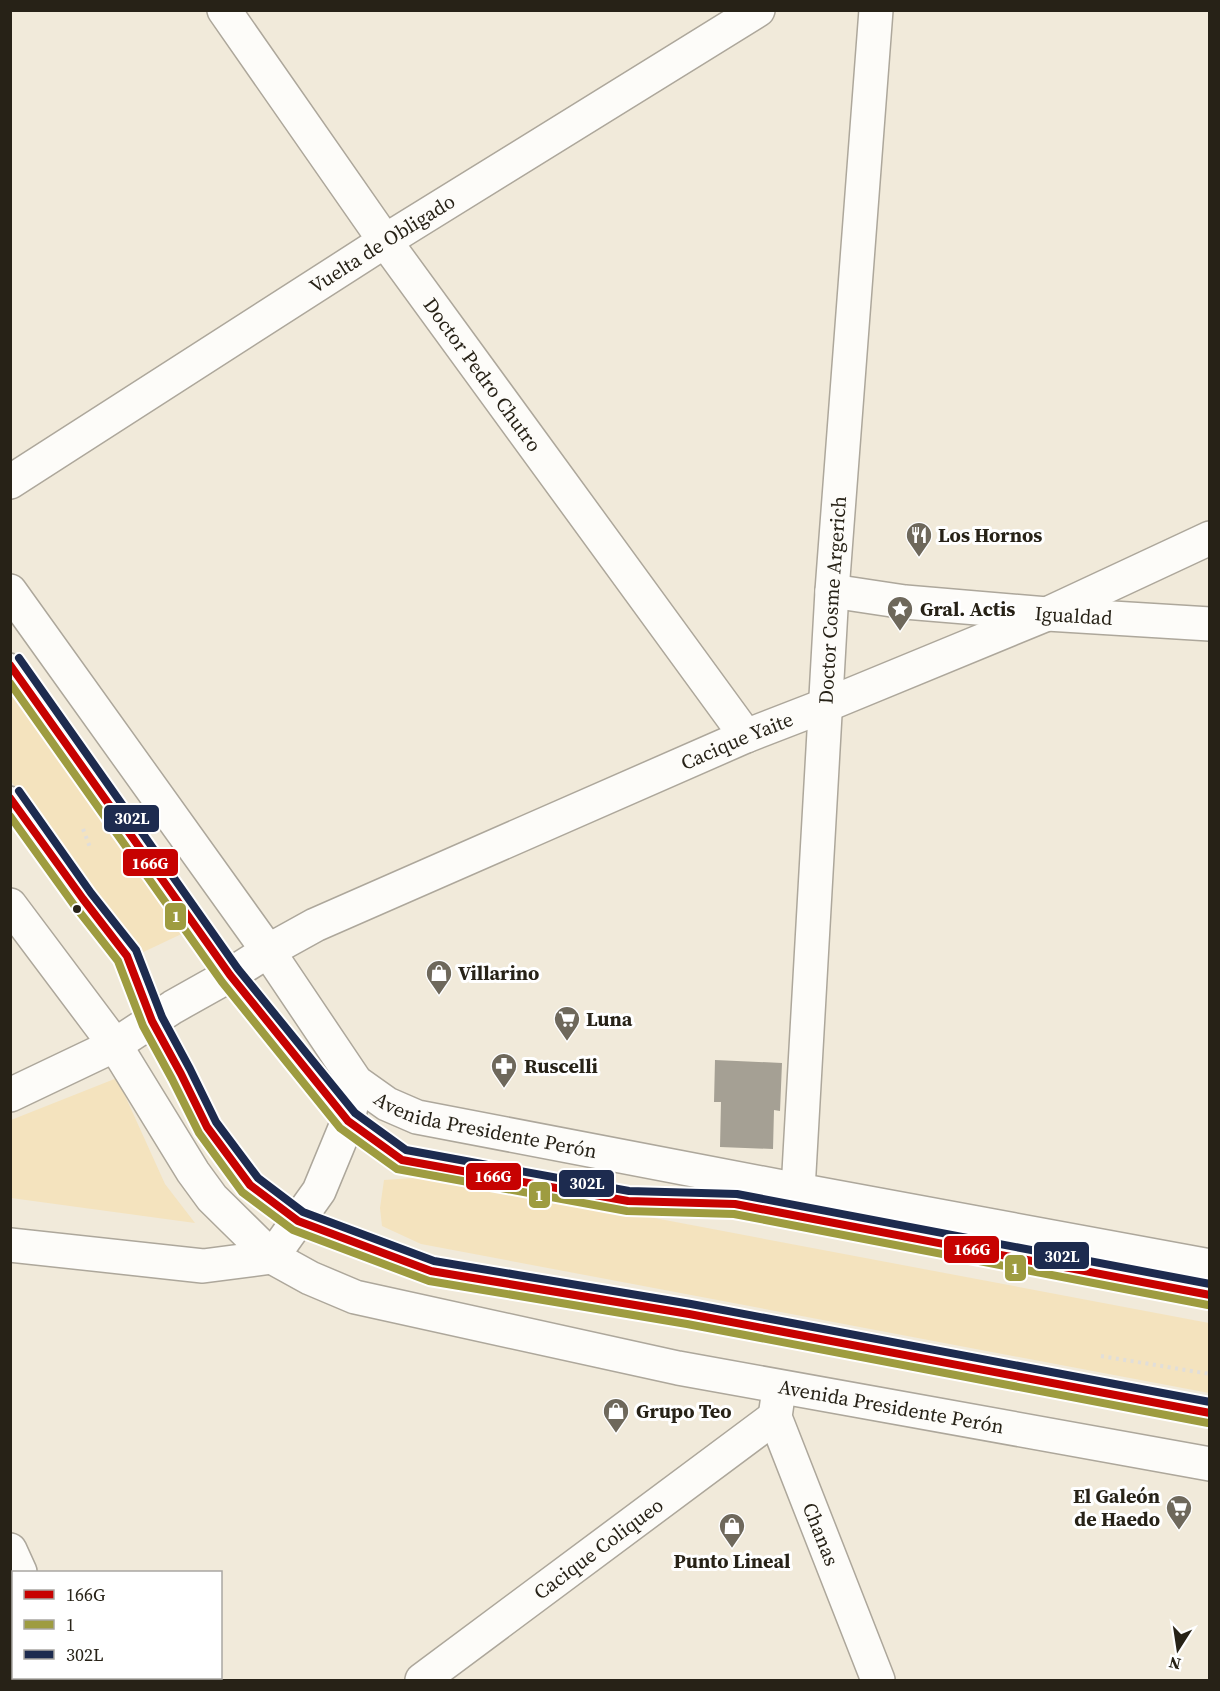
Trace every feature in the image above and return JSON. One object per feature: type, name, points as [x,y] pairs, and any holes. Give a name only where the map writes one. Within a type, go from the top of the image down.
[{"type":"street","name":"Doctor Pedro Chutro","points":[[224,10],[385,241],[746,736]]},
{"type":"street","name":"Vuelta de Obligado","points":[[10,482],[385,241],[758,10]]},
{"type":"street","name":"Doctor Cosme Argerich","points":[[798,1190],[832,591],[876,10]]},
{"type":"street","name":"Cacique Yaite","points":[[10,1095],[115,1045],[173,1007],[315,925],[746,736],[1047,614],[1209,538]]},
{"type":"street","name":"Avenida Presidente Perón","points":[[10,591],[268,951],[356,1082],[387,1104],[417,1117],[1209,1266]]},
{"type":"street","name":"Igualdad","points":[[832,591],[904,602],[1209,624]]},
{"type":"street","name":"Avenida Presidente Perón","points":[[10,905],[115,1045],[193,1172],[212,1198],[272,1257],[310,1278],[355,1297],[678,1368],[777,1402],[1209,1464]]},
{"type":"street","points":[[10,1245],[203,1266],[272,1257],[319,1191],[348,1121],[356,1082]]},
{"type":"street","name":"Cacique Coliqueo","points":[[422,1680],[777,1402]]},
{"type":"street","name":"Chanas","points":[[777,1402],[878,1680]]},
{"type":"street","points":[[10,1550],[20,1571]]},
{"type":"lane","points":[[10,664],[230,975],[348,1121],[402,1160],[628,1201],[735,1204],[1209,1295]]},
{"type":"lane","points":[[10,797],[127,956],[152,1021],[182,1074],[207,1127],[250,1185],[298,1221],[431,1271],[689,1314],[1209,1413]]},
{"type":"shaded area","points":[[10,673],[192,929],[135,956],[11,781]]},
{"type":"shaded area","points":[[117,1078],[165,1184],[195,1223],[11,1198],[11,1120]]},
{"type":"shaded area","points":[[448,1179],[1209,1323],[1209,1393],[421,1244],[382,1226],[380,1208],[384,1180]]},
{"type":"building","points":[[715,1060],[782,1063],[780,1111],[774,1110],[773,1149],[720,1147],[721,1102],[714,1102]]},
{"type":"transit line","name":"302L","points":[[19,658],[238,969],[355,1113],[406,1150],[629,1191],[737,1194],[1210,1284]]},
{"type":"transit line","name":"166G","points":[[10,665],[230,975],[348,1121],[402,1160],[628,1201],[735,1204],[1210,1295]]},
{"type":"transit line","name":"1","points":[[10,683],[222,982],[340,1128],[397,1169],[627,1211],[734,1214],[1208,1305]]},
{"type":"transit line","name":"302L","points":[[19,791],[91,893],[136,950],[162,1017],[216,1122],[258,1178],[303,1212],[434,1261],[691,1304],[1210,1402]]},
{"type":"transit line","name":"166G","points":[[10,798],[127,956],[152,1021],[207,1127],[250,1185],[298,1221],[431,1271],[689,1314],[1210,1413]]},
{"type":"transit line","name":"1","points":[[10,816],[74,905],[118,961],[143,1026],[199,1133],[242,1192],[293,1230],[429,1281],[687,1324],[1208,1423]]},
{"type":"place","name":"Los Hornos","points":[[919,558]]},
{"type":"place","name":"Gral. Actis","points":[[900,632]]},
{"type":"place","name":"Villarino","points":[[439,996]]},
{"type":"place","name":"Luna","points":[[567,1042]]},
{"type":"place","name":"Ruscelli","points":[[504,1089]]},
{"type":"place","name":"Grupo Teo","points":[[616,1434]]},
{"type":"place","name":"El Galeón de Haedo","points":[[1179,1531]]},
{"type":"place","name":"Punto Lineal","points":[[732,1549]]}]
